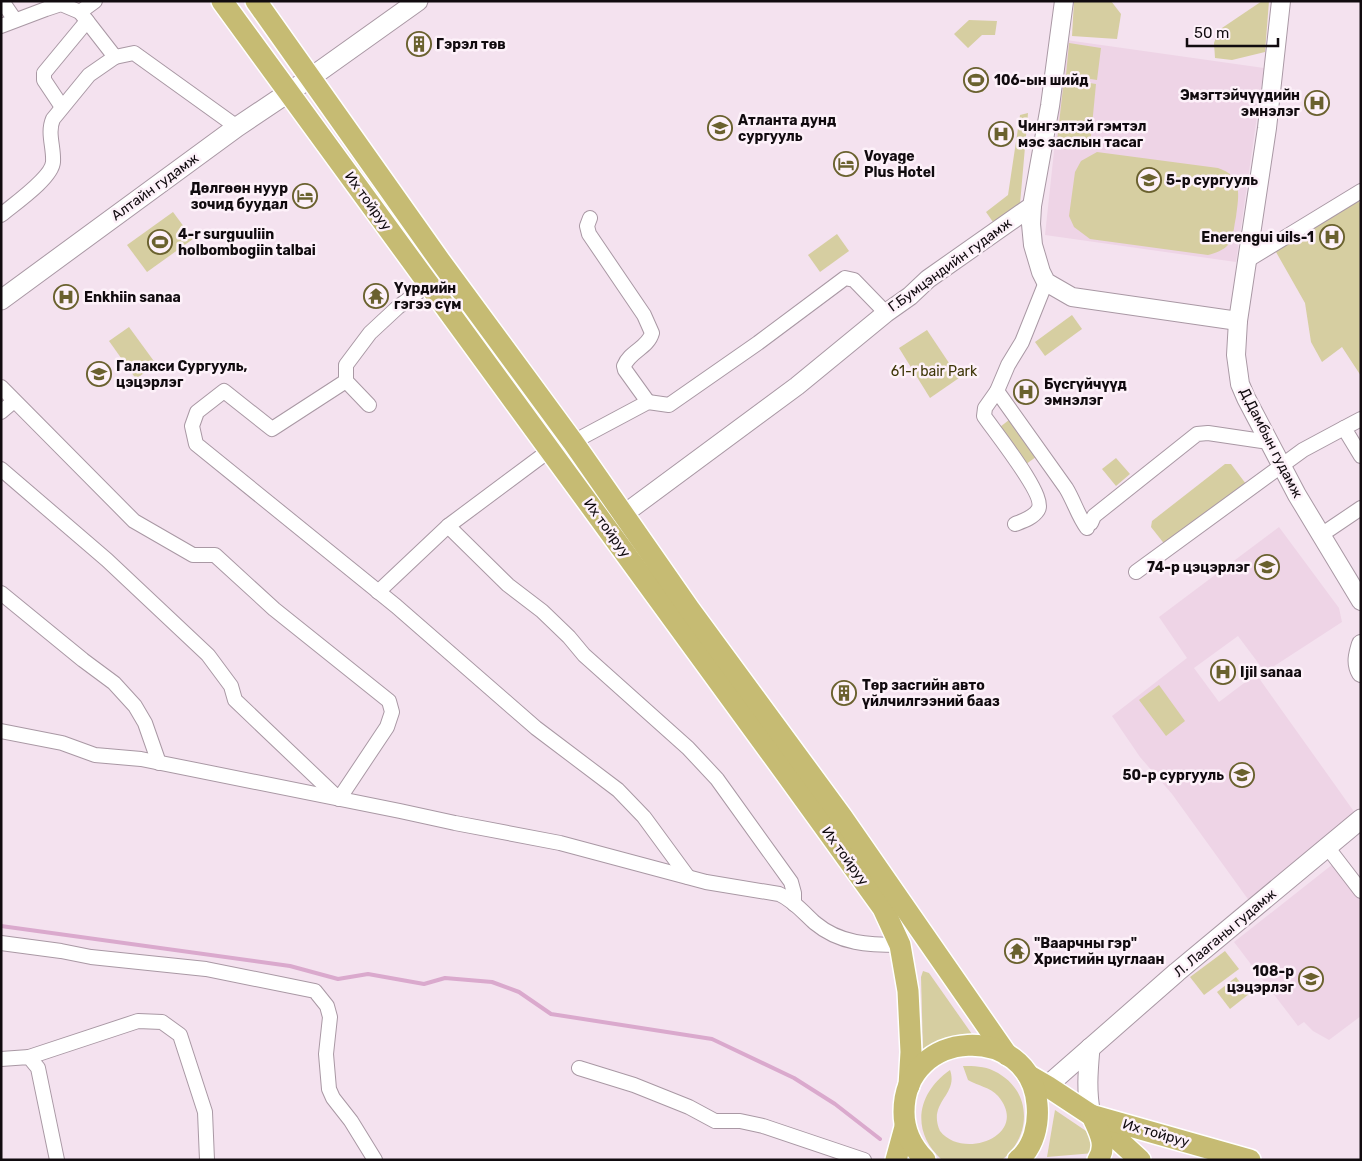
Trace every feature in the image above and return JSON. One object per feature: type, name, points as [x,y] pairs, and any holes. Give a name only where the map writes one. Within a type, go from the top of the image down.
[{"type":"main road","name":"Их тойруу","points":[[222,1],[883,908],[900,946],[908,991],[911,1052],[909,1086],[904,1106],[905,1127]]},
{"type":"main road","name":"Их тойруу","points":[[256,1],[440,261],[574,442],[690,610],[842,817],[1008,1055]]},
{"type":"main road","name":"Алтайн гудамж","points":[[1,300],[237,127],[418,1]]},
{"type":"main road","name":"Л. Лааганы гудамж","points":[[1047,1086],[1177,972],[1361,819]]},
{"type":"main road","points":[[909,1086],[919,1069],[933,1056],[951,1047],[970,1044],[990,1047],[1008,1055],[1028,1075],[1036,1096],[1038,1118],[1032,1139],[1018,1160]]},
{"type":"main road","points":[[1090,1048],[1087,1081],[1088,1097],[1091,1115],[1102,1139],[1102,1153],[1098,1160]]},
{"type":"main road","name":"Их тойруу","points":[[1028,1075],[1091,1115],[1140,1160]]},
{"type":"main road","name":"Их тойруу","points":[[1091,1115],[1250,1160]]},
{"type":"main road","points":[[892,1159],[905,1127]]},
{"type":"main road","points":[[905,1127],[911,1141],[925,1160]]},
{"type":"street","points":[[2,1],[15,20]]},
{"type":"street","points":[[62,107],[44,80],[44,73],[95,1]]},
{"type":"street","points":[[1064,1],[1050,106],[1032,206],[1033,245],[1046,282],[1072,297],[1238,321]]},
{"type":"street","name":"Д.Дамбын гудамж","points":[[1281,1],[1267,128],[1238,321],[1236,356],[1240,384],[1268,440],[1321,535],[1361,601]]},
{"type":"street","points":[[1,26],[61,4],[84,16],[115,57]]},
{"type":"street","points":[[1,215],[45,178],[52,168],[53,162],[50,126],[53,119],[89,75],[115,57],[134,53],[237,127]]},
{"type":"street","points":[[1248,260],[1359,193]]},
{"type":"street","name":"Г.Бумцэндийн гудамж","points":[[648,402],[669,405],[758,343],[845,278],[854,280],[886,313],[910,296],[928,279],[1032,206]]},
{"type":"street","points":[[574,442],[648,402],[624,366],[632,353],[648,342],[652,333],[644,315],[589,234],[587,226],[590,218]]},
{"type":"street","points":[[1015,524],[1031,517],[1038,510],[1040,504],[1037,493],[983,413],[997,391],[1008,365],[1022,342],[1046,282]]},
{"type":"street","points":[[369,405],[346,381],[346,365],[370,333],[398,307],[429,284]]},
{"type":"street","points":[[624,514],[797,386],[886,313]]},
{"type":"street","points":[[346,381],[272,429],[224,391],[197,412],[192,426],[196,444],[378,592],[536,728],[618,790],[644,817],[688,877]]},
{"type":"street","points":[[1,387],[134,521],[192,555],[214,555],[274,609],[389,701],[392,712],[387,727],[339,798]]},
{"type":"street","points":[[997,391],[1066,488],[1079,516],[1089,525],[1094,516],[1197,434],[1208,433],[1262,441],[1268,440]]},
{"type":"street","points":[[1,412],[14,401]]},
{"type":"street","points":[[1136,572],[1303,450],[1361,419]]},
{"type":"street","points":[[1344,428],[1361,456]]},
{"type":"street","points":[[378,592],[448,526],[550,450]]},
{"type":"street","points":[[1,470],[107,560],[208,655],[231,686],[235,700],[339,798]]},
{"type":"street","points":[[1321,535],[1361,508]]},
{"type":"street","points":[[448,526],[508,585],[542,611],[569,637],[584,655],[688,748],[717,779],[791,882],[794,904]]},
{"type":"street","points":[[1,593],[114,683],[135,706],[145,723],[159,763]]},
{"type":"street","points":[[1361,644],[1357,658],[1358,668],[1361,673]]},
{"type":"street","points":[[1,731],[62,743],[95,755],[141,759],[339,798],[455,824],[560,843],[706,882],[779,894],[794,904],[818,925],[838,937],[860,944],[900,946]]},
{"type":"street","points":[[1328,848],[1361,891]]},
{"type":"street","points":[[1,943],[61,951],[91,958],[206,969],[315,991],[327,1006],[330,1016],[326,1054],[329,1089],[333,1098],[351,1121],[375,1160]]},
{"type":"street","points":[[1,1059],[29,1056],[138,1021],[162,1022],[180,1035],[205,1112],[207,1160]]},
{"type":"street","points":[[29,1056],[38,1068],[57,1160]]},
{"type":"street","points":[[579,1068],[634,1085],[689,1106],[715,1121],[740,1121],[763,1126],[864,1160]]},
{"type":"shaded area","name":"5-р сургууль","points":[[1066,40],[1264,68],[1236,262],[1045,235]]},
{"type":"shaded area","name":"50-р сургууль","points":[[1279,527],[1339,608],[1342,622],[1265,672],[1238,636],[1194,668],[1219,702],[1256,674],[1355,813],[1250,902],[1172,794],[1140,757],[1112,716],[1187,658],[1159,617]]},
{"type":"shaded area","name":"108-р цэцэрлэг","points":[[1333,864],[1361,901],[1361,1016],[1329,1040],[1313,1031],[1304,1022],[1298,1026],[1234,942]]},
{"type":"green space","points":[[1074,1],[1111,1],[1121,14],[1117,39],[1072,36]]},
{"type":"green space","points":[[1262,1],[1269,1],[1265,52],[1232,60],[1215,58],[1214,43],[1219,30]]},
{"type":"green space","points":[[969,20],[997,21],[995,35],[982,35],[968,48],[954,34]]},
{"type":"green space","points":[[1069,43],[1101,48],[1097,80],[1066,75]]},
{"type":"green space","name":"106-ын шийд","points":[[969,70],[986,70],[983,92],[967,90]]},
{"type":"green space","points":[[1064,79],[1096,84],[1090,146],[1057,141]]},
{"type":"green space","points":[[1028,113],[1020,204],[993,222],[986,212],[1008,195],[1020,115]]},
{"type":"green space","points":[[1097,152],[1218,168],[1232,176],[1238,187],[1238,194],[1234,230],[1229,244],[1220,251],[1208,255],[1090,239],[1074,227],[1069,216],[1075,172],[1081,161]]},
{"type":"green space","points":[[1357,198],[1361,205],[1361,376],[1342,347],[1322,362],[1311,342],[1305,303],[1276,252]]},
{"type":"green space","name":"4-r surguuliin holbombogiin talbai","points":[[173,212],[193,239],[147,272],[127,245]]},
{"type":"green space","points":[[837,234],[849,251],[820,272],[808,255]]},
{"type":"green space","points":[[1072,315],[1082,329],[1045,356],[1035,342]]},
{"type":"green space","points":[[129,327],[156,364],[136,379],[109,341]]},
{"type":"green space","name":"61-r bair Park","points":[[927,330],[959,378],[930,398],[899,348]]},
{"type":"green space","points":[[1009,420],[1036,457],[1022,467],[996,430]]},
{"type":"green space","points":[[1116,458],[1130,474],[1116,486],[1102,469]]},
{"type":"green space","points":[[1225,464],[1231,464],[1246,484],[1166,546],[1151,527],[1152,521]]},
{"type":"green space","points":[[1159,685],[1185,721],[1166,736],[1139,700]]},
{"type":"green space","points":[[1225,951],[1239,969],[1204,995],[1190,977]]},
{"type":"green space","points":[[923,971],[929,973],[974,1037],[923,1052],[921,977]]},
{"type":"green space","points":[[1236,977],[1249,994],[1230,1009],[1217,992]]},
{"type":"green space","points":[[963,1066],[983,1067],[994,1071],[1007,1079],[1016,1089],[1021,1100],[1024,1113],[1023,1126],[1012,1150],[1002,1160],[942,1160],[932,1149],[925,1137],[922,1113],[925,1101],[930,1090],[950,1070],[952,1079],[950,1086],[937,1113],[940,1131],[950,1140],[963,1144],[977,1143],[990,1139],[1000,1132],[1006,1122],[1006,1110],[998,1096],[968,1080]]},
{"type":"green space","points":[[1055,1110],[1092,1135],[1094,1153],[1047,1157]]},
{"type":"waterway","points":[[1,926],[290,966],[338,979],[368,974],[424,984],[445,978],[492,982],[519,992],[551,1014],[712,1039],[794,1078],[835,1104],[880,1139]]},
{"type":"place","name":"Гэрэл төв","points":[[419,44]]},
{"type":"place","name":"106-ын шийд","points":[[976,80]]},
{"type":"place","name":"Эмэгтэйчүүдийн эмнэлэг","points":[[1317,103]]},
{"type":"place","name":"Атланта дунд сургууль","points":[[720,128]]},
{"type":"place","name":"Чингэлтэй гэмтэл мэс заслын тасаг","points":[[1001,134]]},
{"type":"place","name":"Voyage Plus Hotel","points":[[846,164]]},
{"type":"place","name":"5-р сургууль","points":[[1149,180]]},
{"type":"place","name":"Дөлгөөн нуур зочид буудал","points":[[305,196]]},
{"type":"place","name":"Enerengui uils-1","points":[[1332,237]]},
{"type":"place","name":"4-r surguuliin holbombogiin talbai","points":[[160,242]]},
{"type":"place","name":"Үүрдийн гэгээ сүм","points":[[376,296]]},
{"type":"place","name":"Enkhiin sanaa","points":[[66,297]]},
{"type":"place","name":"Галакси Сургууль, цэцэрлэг","points":[[99,374]]},
{"type":"place","name":"Бүсгүйчүүд эмнэлэг","points":[[1026,392]]},
{"type":"place","name":"74-р цэцэрлэг","points":[[1267,567]]},
{"type":"place","name":"Ijil sanaa","points":[[1223,672]]},
{"type":"place","name":"Төр засгийн авто үйлчилгээний бааз","points":[[844,693]]},
{"type":"place","name":"50-р сургууль","points":[[1242,775]]},
{"type":"place","name":"\"Ваарчны гэр\" Христийн цуглаан","points":[[1017,951]]},
{"type":"place","name":"108-р цэцэрлэг","points":[[1311,979]]}]
